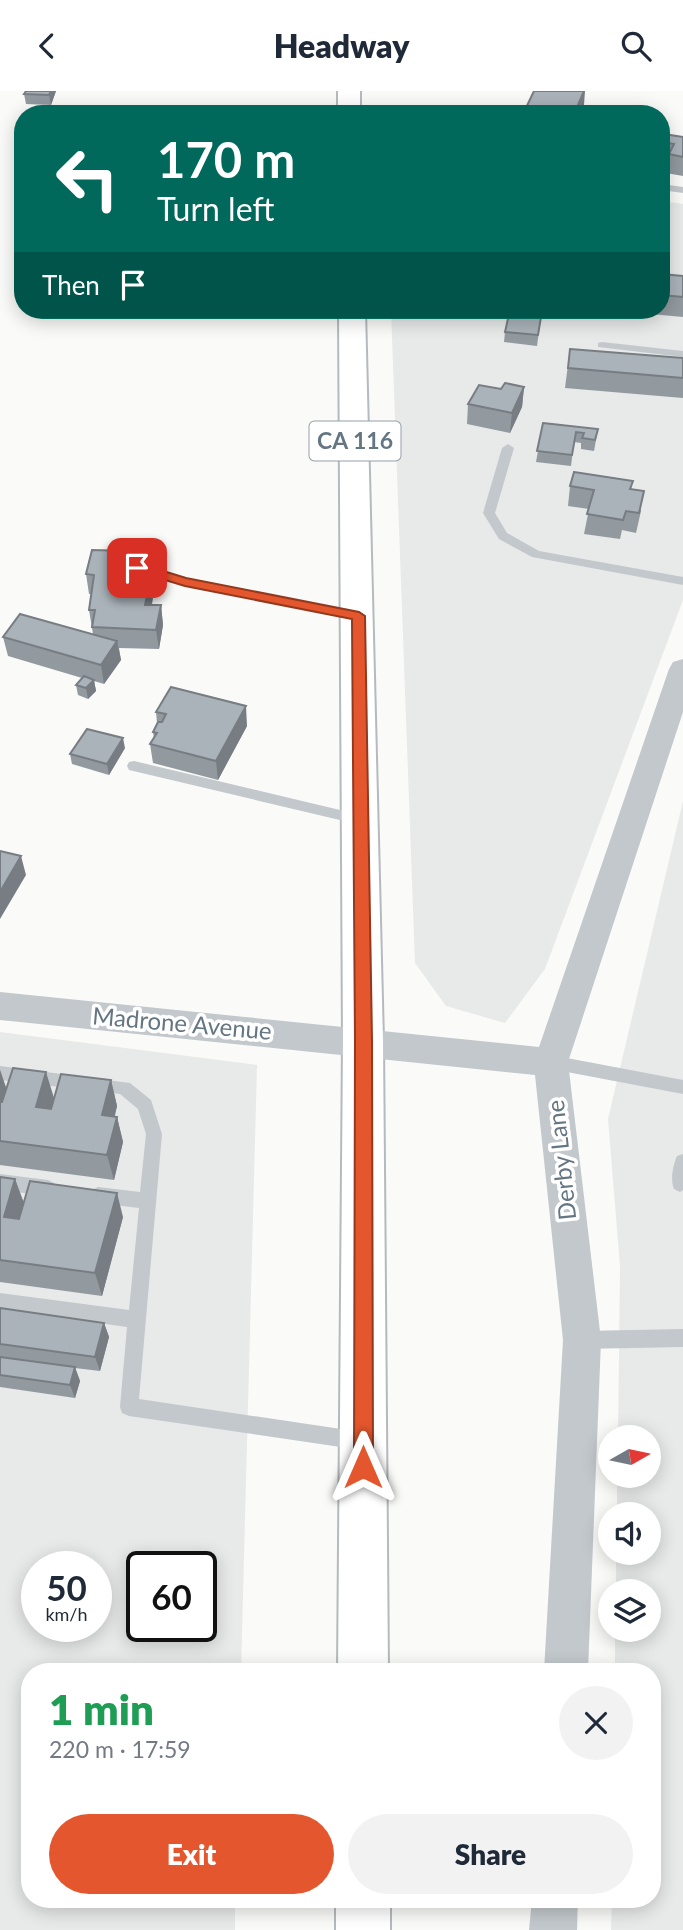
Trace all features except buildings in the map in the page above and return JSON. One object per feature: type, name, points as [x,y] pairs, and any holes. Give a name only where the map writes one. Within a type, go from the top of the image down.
[{"type":"main road","name":"CA 116","points":[[352,319],[359,616],[363,1041],[363,1663]]},
{"type":"main road","points":[[363,1908],[363,1930]]},
{"type":"street","name":"Derby Lane","points":[[566,1663],[582,1340],[551,1062],[683,669]]},
{"type":"street","name":"Madrone Avenue","points":[[0,1006],[551,1062]]},
{"type":"street","points":[[553,1930],[554,1908]]},
{"type":"lane","points":[[602,345],[683,354]]},
{"type":"lane","points":[[508,448],[489,513],[503,535],[536,554],[683,581]]},
{"type":"lane","points":[[137,568],[185,582],[359,616]]},
{"type":"lane","points":[[134,766],[361,820]]},
{"type":"lane","points":[[551,1062],[683,1087]]},
{"type":"lane","points":[[0,1073],[124,1088],[145,1105],[154,1134],[129,1407],[363,1441]]},
{"type":"lane","points":[[680,1184],[683,1161]]},
{"type":"lane","points":[[0,1182],[148,1201]]},
{"type":"lane","points":[[0,1301],[136,1320]]},
{"type":"lane","points":[[582,1340],[683,1338]]},
{"type":"shaded area","points":[[670,202],[683,204],[683,600],[545,969],[505,1023],[446,1006],[415,963],[391,319],[670,319]]},
{"type":"shaded area","points":[[683,801],[683,1930],[611,1930],[612,1908],[661,1908],[661,1663],[615,1663],[615,1642],[661,1642],[661,1579],[616,1579],[616,1565],[661,1565],[661,1502],[617,1502],[617,1488],[662,1487],[662,1425],[618,1425],[620,1266],[608,1119]]},
{"type":"shaded area","points":[[0,1032],[257,1065],[241,1663],[21,1663],[21,1908],[235,1908],[235,1930],[0,1930]]},
{"type":"route","points":[[137,568],[185,582],[359,616],[363,1467]]}]
